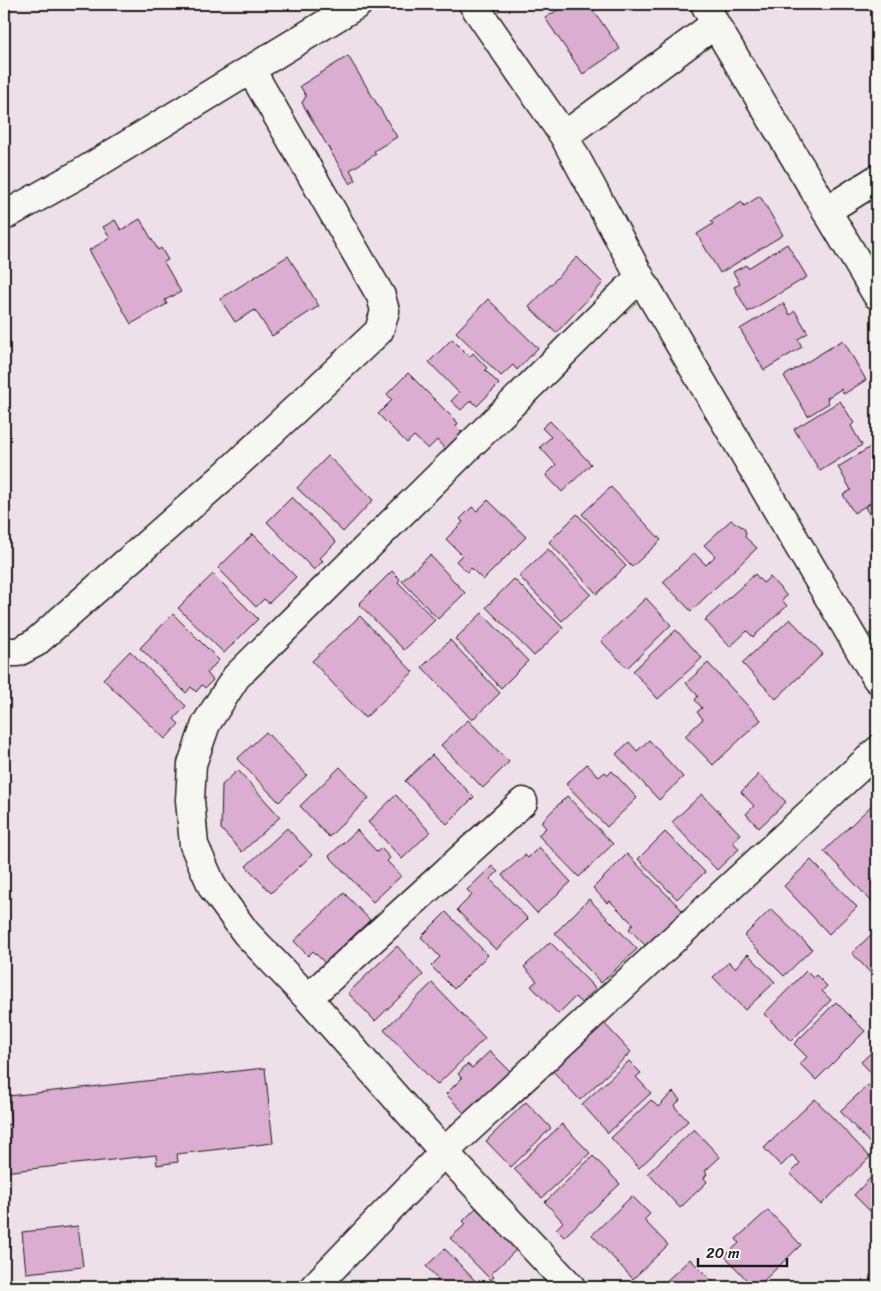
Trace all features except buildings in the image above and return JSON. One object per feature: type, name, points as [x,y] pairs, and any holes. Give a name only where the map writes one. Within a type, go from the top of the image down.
[{"type":"street","points":[[4,216],[81,173],[358,4]]},
{"type":"street","points":[[473,4],[564,136],[640,278],[877,679]]},
{"type":"street","points":[[564,136],[710,14],[877,296]]},
{"type":"street","points":[[4,652],[18,652],[34,643],[221,479],[379,330],[385,311],[381,296],[251,70]]},
{"type":"street","points":[[826,211],[877,179]]},
{"type":"street","points":[[571,1287],[444,1152],[308,998],[246,933],[213,888],[194,845],[190,800],[192,764],[206,724],[236,677],[640,278]]},
{"type":"street","points":[[314,1287],[444,1152],[877,751]]},
{"type":"street","points":[[308,998],[523,802]]}]
